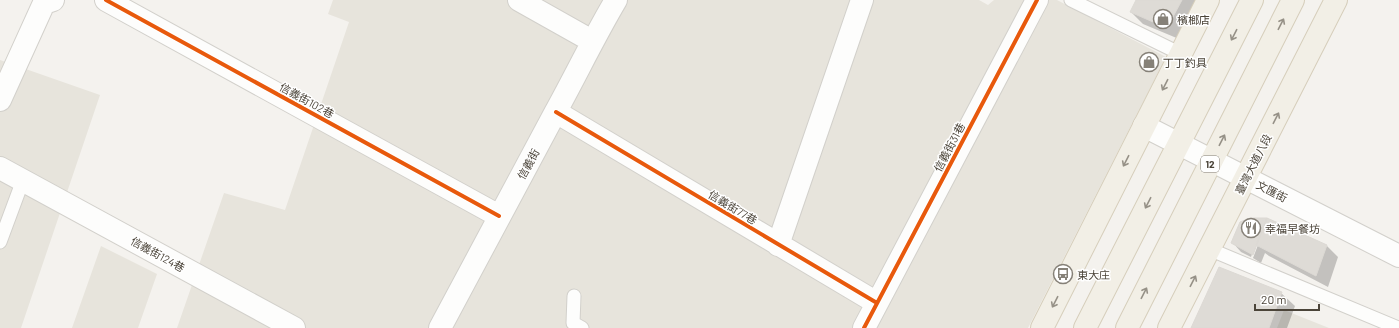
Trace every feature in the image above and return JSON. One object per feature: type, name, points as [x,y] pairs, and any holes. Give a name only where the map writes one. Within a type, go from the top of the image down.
[{"type":"main road","points":[[1042,328],[1208,0]]},
{"type":"main road","points":[[1085,328],[1252,0]]},
{"type":"main road","name":"12","points":[[1127,328],[1293,0]]},
{"type":"main road","name":"臺灣大道八段","points":[[1169,328],[1336,0]]},
{"type":"street","points":[[0,100],[44,3],[53,0]]},
{"type":"street","name":"信義街102巷","points":[[106,0],[499,216]]},
{"type":"street","points":[[519,0],[592,41]]},
{"type":"street","name":"信義街","points":[[440,328],[556,112],[592,41],[616,0]]},
{"type":"street","points":[[778,245],[862,0]]},
{"type":"street","name":"信義街31巷","points":[[878,303],[1037,0]]},
{"type":"street","name":"信義街77巷","points":[[556,112],[878,303]]},
{"type":"street","name":"文匯街","points":[[1144,126],[1399,256]]},
{"type":"street","name":"信義街124巷","points":[[0,168],[294,328]]},
{"type":"street","points":[[864,328],[878,303]]},
{"type":"lane","points":[[1072,0],[1181,54]]},
{"type":"lane","points":[[0,242],[22,180]]},
{"type":"lane","points":[[1209,249],[1398,328]]},
{"type":"lane","points":[[574,296],[573,323],[582,328]]},
{"type":"shaded area","points":[[333,0],[979,0],[988,5],[994,0],[1057,0],[1166,57],[1028,328],[177,328],[224,193],[285,210],[349,22],[328,14]]},
{"type":"shaded area","points":[[0,60],[100,95],[21,328],[0,328]]},
{"type":"shaded area","points":[[101,246],[157,274],[138,328],[72,328]]},
{"type":"shaded area","points":[[1284,310],[1329,328],[1277,328]]},
{"type":"building","points":[[1136,0],[1182,0],[1167,28],[1130,12]]},
{"type":"building","points":[[1250,218],[1267,218],[1253,255],[1231,243],[1240,222]]},
{"type":"building","points":[[1267,218],[1327,245],[1316,276],[1256,245]]},
{"type":"building","points":[[1219,267],[1282,292],[1269,328],[1191,328]]},
{"type":"cycle path","points":[[106,0],[499,216]]},
{"type":"cycle path","points":[[864,328],[1037,0]]},
{"type":"cycle path","points":[[556,112],[877,303]]},
{"type":"place","name":"檳榔店","points":[[1163,19]]},
{"type":"place","name":"丁丁釣具","points":[[1149,62]]},
{"type":"place","name":"幸福早餐坊","points":[[1251,228]]},
{"type":"place","name":"東大庄","points":[[1063,274]]}]
